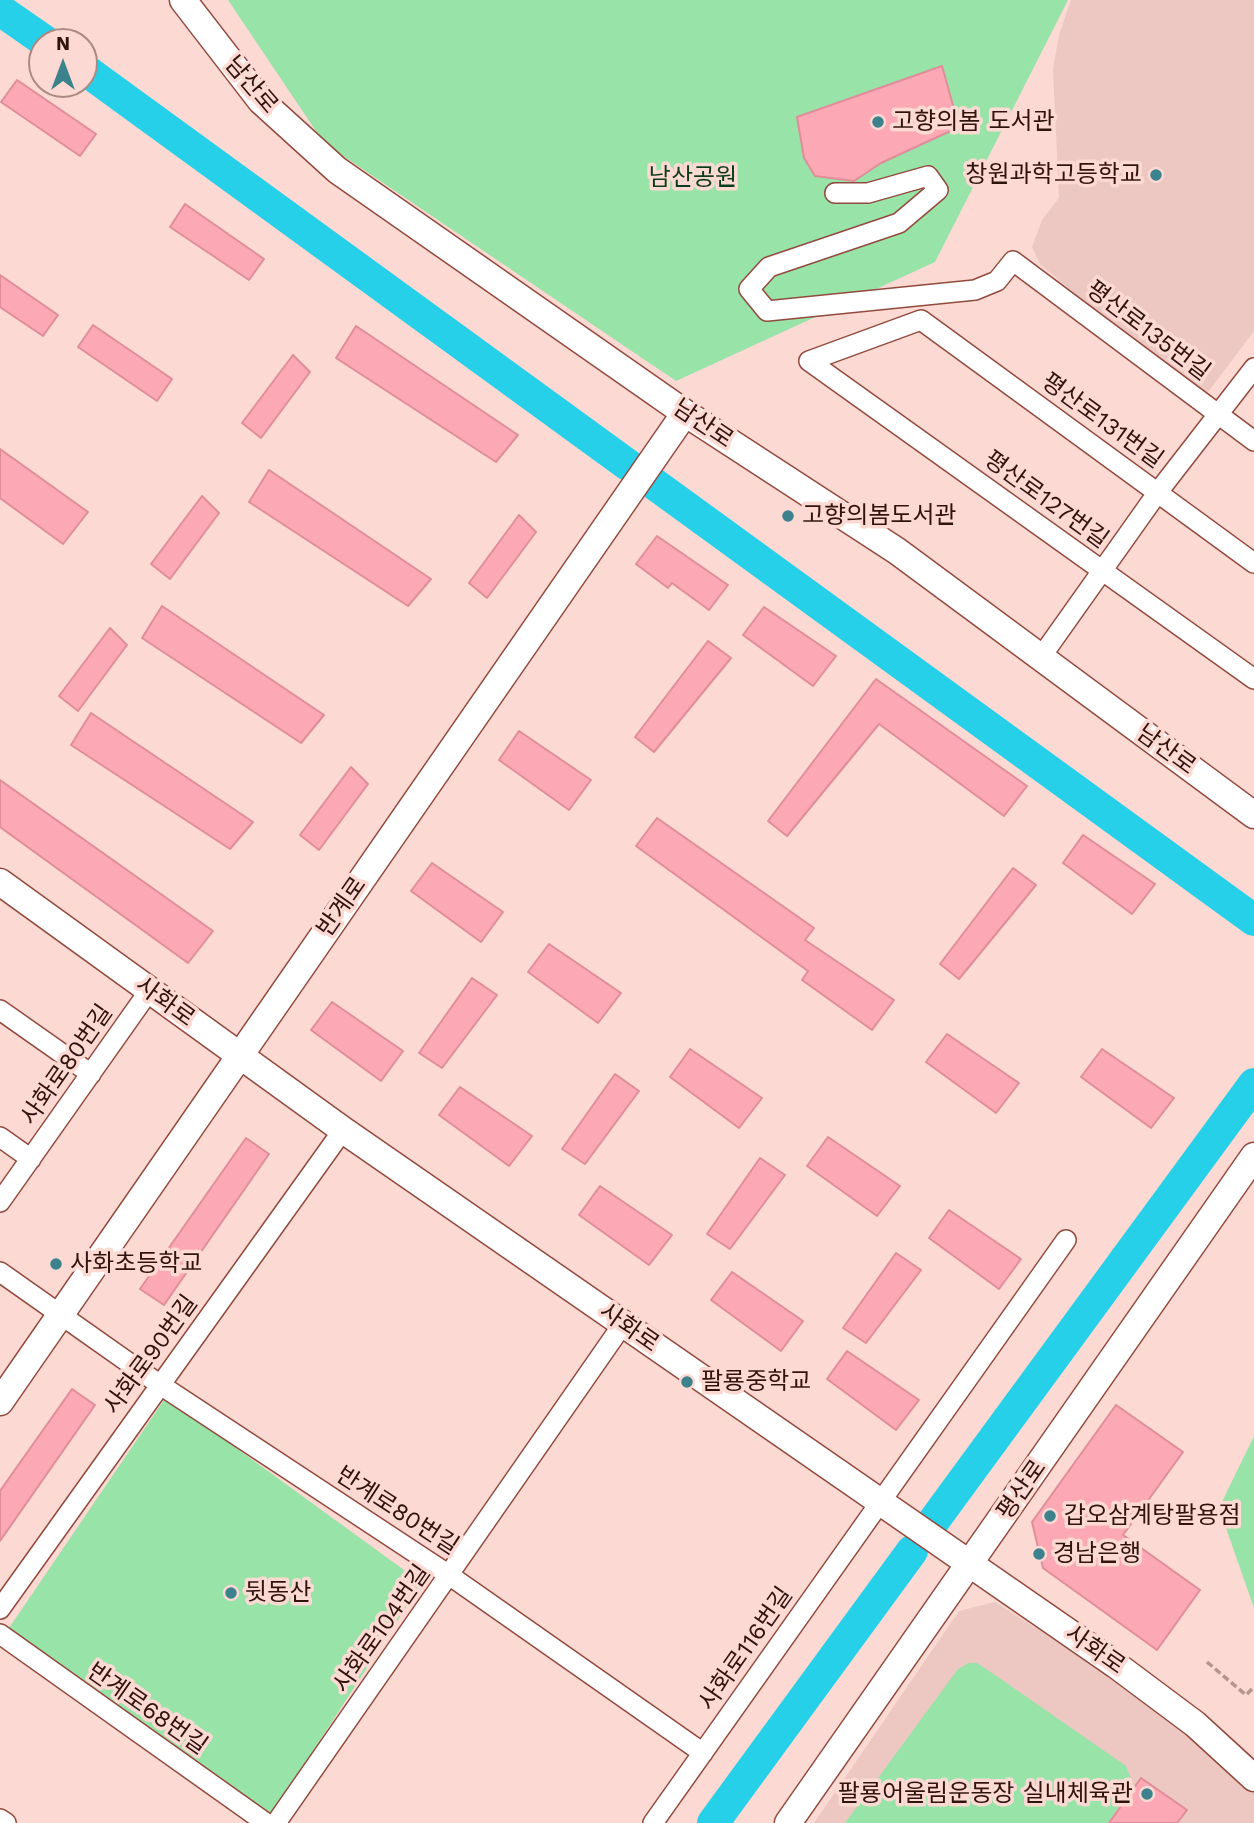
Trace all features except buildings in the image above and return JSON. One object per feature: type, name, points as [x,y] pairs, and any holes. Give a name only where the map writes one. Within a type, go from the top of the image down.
[{"type":"main road","name":"남산로","points":[[183,0],[261,101],[337,170],[685,413],[897,551],[1254,815]]},
{"type":"main road","name":"반계로","points":[[0,1402],[685,413]]},
{"type":"main road","name":"사화로","points":[[0,882],[343,1130],[1158,1695],[1228,1752],[1254,1778]]},
{"type":"main road","name":"평산로","points":[[788,1823],[1254,1156]]},
{"type":"street","name":"평산로135번길","points":[[835,193],[868,193],[928,176],[938,190],[899,223],[769,267],[749,289],[767,311],[975,290],[997,281],[1013,261],[1254,441]]},
{"type":"street","name":"평산로127번길","points":[[921,320],[809,361],[1254,679]]},
{"type":"street","name":"평산로131번길","points":[[921,320],[1254,563]]},
{"type":"street","points":[[1041,657],[1158,492],[1254,368]]},
{"type":"street","name":"사화로80번길","points":[[0,1202],[149,991]]},
{"type":"street","points":[[0,1010],[91,1074]]},
{"type":"street","name":"사화로90번길","points":[[0,1609],[343,1130]]},
{"type":"street","points":[[0,1137],[31,1158]]},
{"type":"street","name":"사화로116번길","points":[[653,1823],[1066,1240]]},
{"type":"street","name":"반계로80번길","points":[[0,1272],[159,1384],[449,1575],[703,1753]]},
{"type":"street","name":"사화로104번길","points":[[276,1823],[623,1324]]},
{"type":"street","name":"반계로68번길","points":[[0,1634],[266,1823]]},
{"type":"street","points":[[0,1819],[6,1823]]},
{"type":"path","points":[[1207,1662],[1246,1695],[1254,1687]]},
{"type":"shaded area","name":"창원과학고등학교","points":[[1071,0],[1254,0],[1254,331],[1205,396],[1155,363],[1040,264],[1032,247],[1042,220],[1059,198],[1053,69],[1059,35]]},
{"type":"shaded area","points":[[995,1602],[1166,1711],[1254,1785],[1254,1823],[814,1823],[959,1611]]},
{"type":"green space","name":"남산공원","points":[[228,0],[1068,0],[935,262],[676,381],[324,143]]},
{"type":"green space","points":[[166,1397],[422,1583],[272,1814],[9,1628]]},
{"type":"green space","points":[[1254,1436],[1254,1608],[1219,1508]]},
{"type":"green space","points":[[969,1663],[977,1663],[1126,1766],[1133,1785],[1108,1823],[845,1823],[958,1669]]},
{"type":"waterway","points":[[0,10],[28,29]]},
{"type":"waterway","points":[[98,79],[628,465]]},
{"type":"waterway","points":[[653,483],[1254,920]]},
{"type":"waterway","points":[[930,1526],[1254,1084]]},
{"type":"waterway","points":[[713,1823],[912,1551]]},
{"type":"place","name":"고향의봄 도서관","points":[[878,122]]},
{"type":"place","name":"창원과학고등학교","points":[[1156,175]]},
{"type":"place","name":"고향의봄도서관","points":[[788,516]]},
{"type":"place","name":"사화초등학교","points":[[56,1264]]},
{"type":"place","name":"팔룡중학교","points":[[687,1382]]},
{"type":"place","name":"갑오삼계탕팔용점","points":[[1050,1516]]},
{"type":"place","name":"경남은행","points":[[1039,1554]]},
{"type":"place","name":"뒷동산","points":[[231,1593]]},
{"type":"place","name":"팔룡어울림운동장 실내체육관","points":[[1147,1794]]}]
